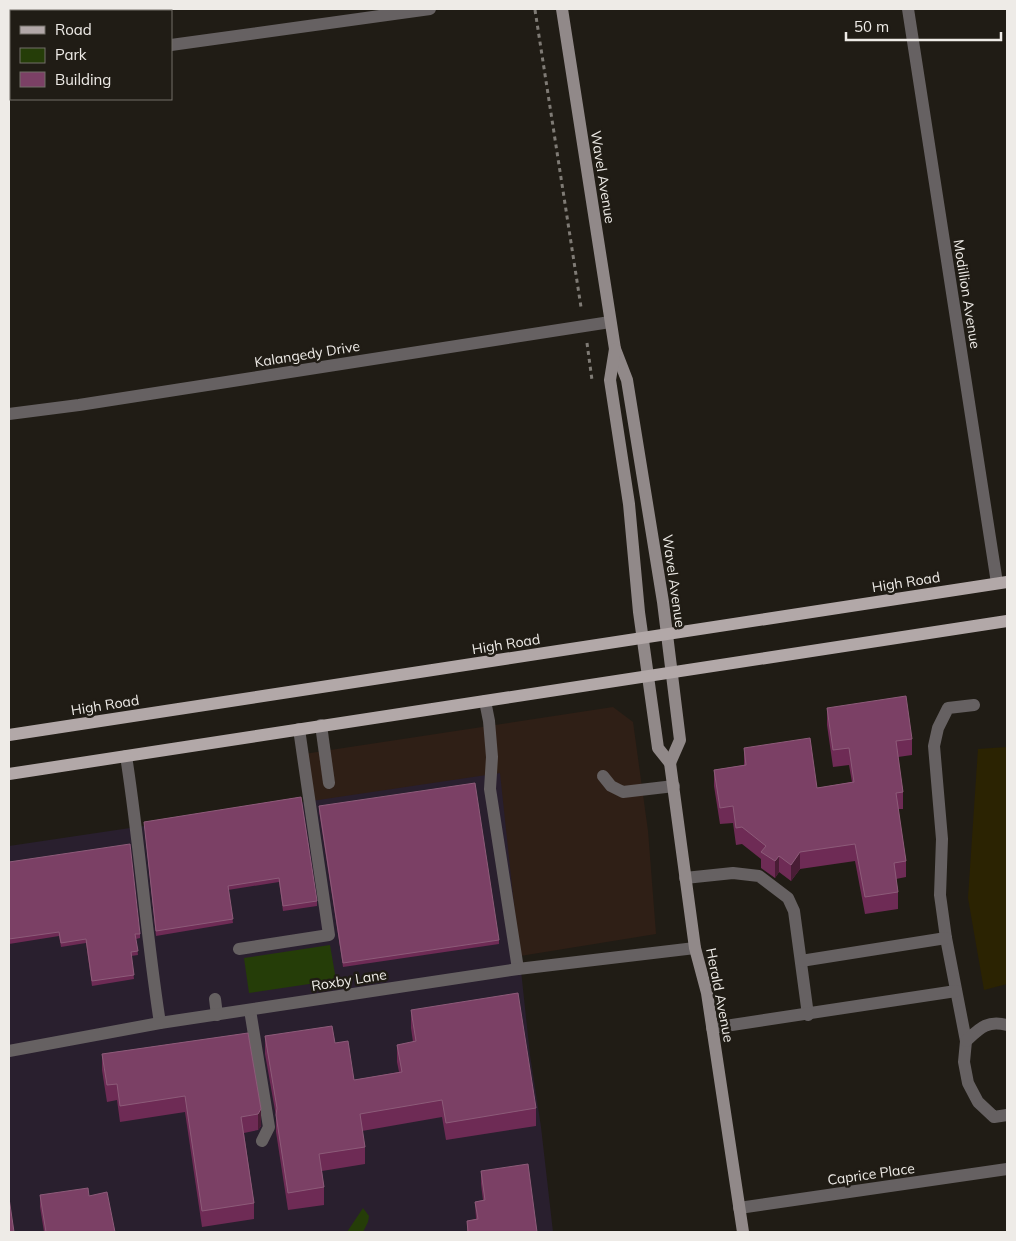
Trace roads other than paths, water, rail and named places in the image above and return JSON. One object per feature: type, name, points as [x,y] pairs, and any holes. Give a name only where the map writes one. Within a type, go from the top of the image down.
[{"type":"main road","name":"High Road","points":[[9,736],[1002,582]]},
{"type":"main road","points":[[9,774],[299,728],[1007,621]]},
{"type":"street","points":[[172,45],[430,9]]},
{"type":"street","name":"Wavel Avenue","points":[[562,9],[610,322],[615,349],[627,380],[672,672]]},
{"type":"street","name":"Modillion Avenue","points":[[908,9],[1002,582]]},
{"type":"street","name":"Kalangedy Drive","points":[[9,414],[610,322]]},
{"type":"street","name":"Wavel Avenue","points":[[615,349],[610,380],[629,504],[643,638]]},
{"type":"street","name":"Herald Avenue","points":[[643,638],[658,748],[670,763],[674,786],[695,948],[707,993],[743,1232]]},
{"type":"street","points":[[670,763],[680,740],[672,672]]},
{"type":"street","points":[[485,701],[492,757],[490,788],[518,969]]},
{"type":"street","points":[[974,705],[948,708],[938,728],[934,746],[942,839],[940,895],[946,938],[966,1041],[964,1062],[968,1083],[978,1102],[994,1117],[1007,1115]]},
{"type":"street","points":[[321,725],[330,783]]},
{"type":"street","points":[[239,949],[329,935],[300,747],[299,728]]},
{"type":"street","points":[[126,756],[155,962],[160,1024]]},
{"type":"street","points":[[603,776],[611,786],[623,792],[674,786]]},
{"type":"street","points":[[685,878],[733,873],[759,876],[788,898],[794,911],[808,1015]]},
{"type":"street","points":[[801,961],[946,938]]},
{"type":"street","name":"Roxby Lane","points":[[9,1051],[160,1024],[518,969],[695,948]]},
{"type":"street","points":[[712,1028],[808,1015],[956,991]]},
{"type":"street","points":[[215,999],[217,1015]]},
{"type":"street","points":[[250,1010],[269,1127],[262,1141]]},
{"type":"street","points":[[966,1041],[982,1026],[1007,1024]]},
{"type":"street","name":"Caprice Place","points":[[739,1208],[1007,1169]]}]
